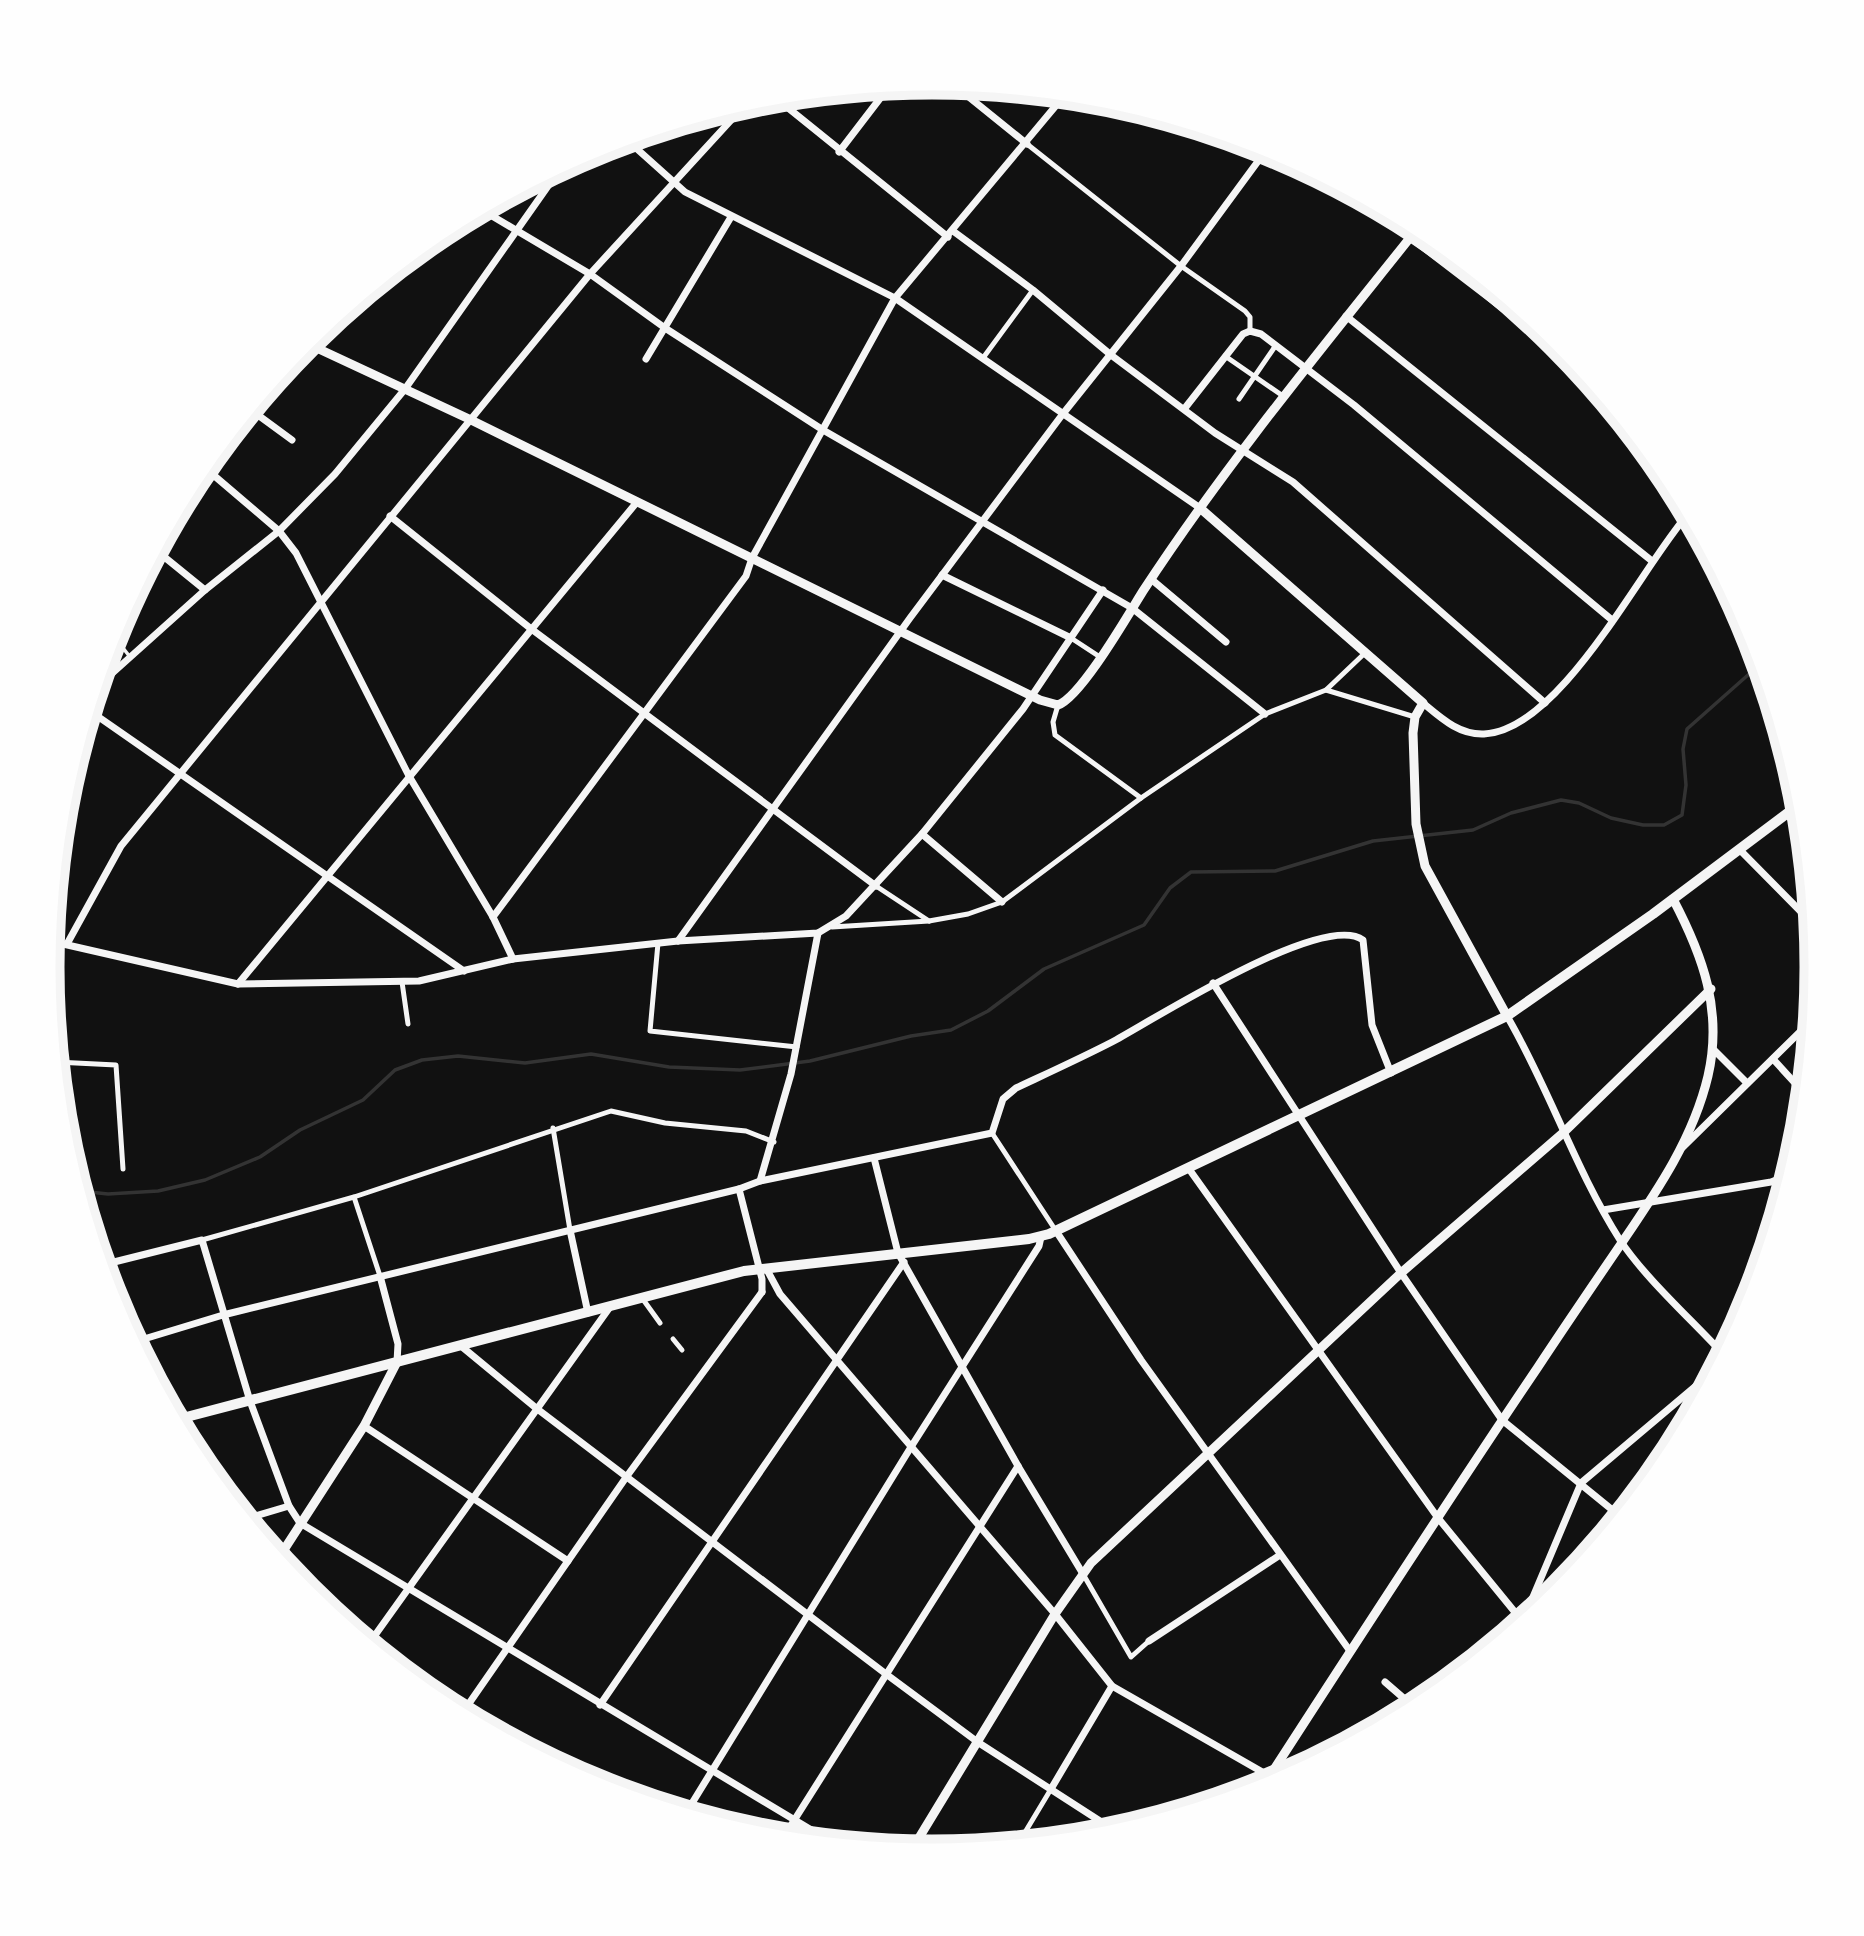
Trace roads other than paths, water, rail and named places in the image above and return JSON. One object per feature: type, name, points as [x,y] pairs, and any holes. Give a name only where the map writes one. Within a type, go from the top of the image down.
[{"type":"main road","points":[[185,1418],[763,1268],[901,1258],[1041,1237],[1300,1117],[1507,1016],[1673,899],[1790,811]]},
{"type":"street","points":[[968,96],[1181,266],[1245,311],[1250,317],[1250,331]]},
{"type":"street","points":[[839,152],[881,97]]},
{"type":"street","points":[[493,917],[740,586],[752,558],[895,298],[1057,105]]},
{"type":"street","points":[[787,108],[839,152],[1033,290],[1111,355],[1243,451],[1293,482],[1545,703]]},
{"type":"street","points":[[67,944],[121,846],[590,274],[732,119]]},
{"type":"street","points":[[635,148],[672,183],[732,217],[895,298],[1200,508],[1423,703],[1458,729],[1482,734],[1499,732],[1545,703],[1578,667],[1682,522]]},
{"type":"street","points":[[678,942],[942,575],[1062,415],[1181,266],[1259,159]]},
{"type":"street","points":[[111,674],[205,590],[279,531],[335,474],[405,389],[549,184]]},
{"type":"street","points":[[491,215],[590,274],[666,328],[823,430],[1132,608],[1265,714]]},
{"type":"street","points":[[646,359],[732,217]]},
{"type":"street","points":[[1141,798],[1055,735],[1054,722],[1058,705],[1071,696],[1100,657],[1200,508],[1283,396],[1409,238]]},
{"type":"street","points":[[1430,252],[1495,302]]},
{"type":"street","points":[[983,358],[1033,290]]},
{"type":"street","points":[[1346,316],[1652,561]]},
{"type":"street","points":[[1250,331],[1276,345],[1306,367],[1612,620]]},
{"type":"street","points":[[1185,408],[1243,334],[1250,331]]},
{"type":"street","points":[[1239,399],[1276,345]]},
{"type":"street","points":[[318,348],[1033,696],[1058,705]]},
{"type":"street","points":[[1225,356],[1283,396]]},
{"type":"street","points":[[258,415],[292,440]]},
{"type":"street","points":[[213,475],[279,531],[296,552],[409,776],[493,917],[513,959]]},
{"type":"street","points":[[238,984],[637,502]]},
{"type":"street","points":[[390,516],[530,628],[876,886],[929,920]]},
{"type":"street","points":[[163,556],[205,590]]},
{"type":"street","points":[[942,575],[1071,638],[1100,657]]},
{"type":"street","points":[[1151,579],[1226,642]]},
{"type":"street","points":[[832,927],[876,886],[922,834],[1033,696],[1104,590]]},
{"type":"street","points":[[60,943],[238,984],[402,982],[513,959],[658,943],[818,933],[832,927],[929,920],[968,914],[1002,902],[1141,798],[1265,714],[1326,690],[1366,652]]},
{"type":"street","points":[[1326,690],[1415,717]]},
{"type":"street","points":[[1423,703],[1415,717],[1416,824],[1420,851],[1433,884],[1507,1016],[1543,1085],[1563,1133],[1622,1242],[1718,1348]]},
{"type":"street","points":[[97,716],[464,971]]},
{"type":"street","points":[[922,834],[1002,902]]},
{"type":"street","points":[[1739,849],[1803,914]]},
{"type":"street","points":[[1281,1767],[1350,1651],[1650,1202],[1682,1148],[1702,1098],[1712,1048],[1711,989],[1697,949],[1673,899]]},
{"type":"street","points":[[760,1181],[774,1142],[791,1074],[818,933]]},
{"type":"street","points":[[992,1133],[1003,1099],[1016,1088],[1112,1042],[1213,983],[1269,957],[1334,935],[1357,936],[1365,947],[1365,984],[1372,1025],[1391,1073]]},
{"type":"street","points":[[658,943],[650,1031],[796,1051]]},
{"type":"street","points":[[402,982],[408,1024]]},
{"type":"street","points":[[1213,983],[1401,1273],[1502,1420],[1614,1511]]},
{"type":"street","points":[[918,1840],[1055,1614],[1091,1563],[1401,1273],[1563,1133],[1711,989]]},
{"type":"street","points":[[1682,1148],[1803,1029]]},
{"type":"street","points":[[1712,1048],[1747,1083]]},
{"type":"street","points":[[1773,1059],[1797,1085]]},
{"type":"street","points":[[65,1062],[116,1065],[123,1169]]},
{"type":"street","points":[[111,1263],[355,1197],[553,1128],[611,1111],[665,1123],[746,1131],[774,1142]]},
{"type":"street","points":[[553,1128],[570,1230],[588,1313]]},
{"type":"street","points":[[143,1339],[223,1315],[739,1189],[760,1181],[992,1133]]},
{"type":"street","points":[[992,1133],[1099,1300],[1350,1651]]},
{"type":"street","points":[[874,1158],[901,1258],[1018,1466],[1131,1657],[1149,1641],[1280,1555]]},
{"type":"street","points":[[1189,1169],[1438,1518],[1516,1615]]},
{"type":"street","points":[[1603,1210],[1778,1179]]},
{"type":"street","points":[[739,1189],[763,1268],[780,1294],[1055,1614],[1112,1686],[1266,1774]]},
{"type":"street","points":[[283,1551],[364,1426],[397,1362],[398,1344],[355,1197]]},
{"type":"street","points":[[690,1806],[962,1365],[1040,1246],[1041,1237]]},
{"type":"street","points":[[202,1240],[250,1401],[289,1506],[300,1523],[815,1833]]},
{"type":"street","points":[[600,1705],[839,1360],[901,1258]]},
{"type":"street","points":[[468,1706],[627,1476],[762,1292],[763,1268]]},
{"type":"street","points":[[762,1292],[780,1294]]},
{"type":"street","points":[[642,1298],[660,1324]]},
{"type":"street","points":[[373,1637],[611,1306]]},
{"type":"street","points":[[673,1339],[682,1350]]},
{"type":"street","points":[[461,1346],[537,1408],[886,1675],[979,1743],[1104,1824]]},
{"type":"street","points":[[1530,1602],[1581,1483],[1590,1472],[1700,1382]]},
{"type":"street","points":[[364,1426],[568,1561]]},
{"type":"street","points":[[789,1828],[1018,1466]]},
{"type":"street","points":[[254,1516],[289,1506]]},
{"type":"street","points":[[1385,1682],[1406,1700]]},
{"type":"street","points":[[1023,1835],[1112,1686]]},
{"type":"lane","points":[[122,646],[130,657]]},
{"type":"waterway","points":[[89,1192],[108,1194],[158,1191],[205,1180],[260,1157],[300,1130],[363,1100],[395,1070],[422,1060],[458,1056],[525,1063],[591,1054],[669,1067],[740,1070],[810,1061],[911,1036],[951,1030],[988,1011],[1044,969],[1144,925],[1170,888],[1191,872],[1275,871],[1373,841],[1473,830],[1511,813],[1561,800],[1579,803],[1611,818],[1643,825],[1664,825],[1682,815],[1686,785],[1683,749],[1687,729],[1752,672]]}]
